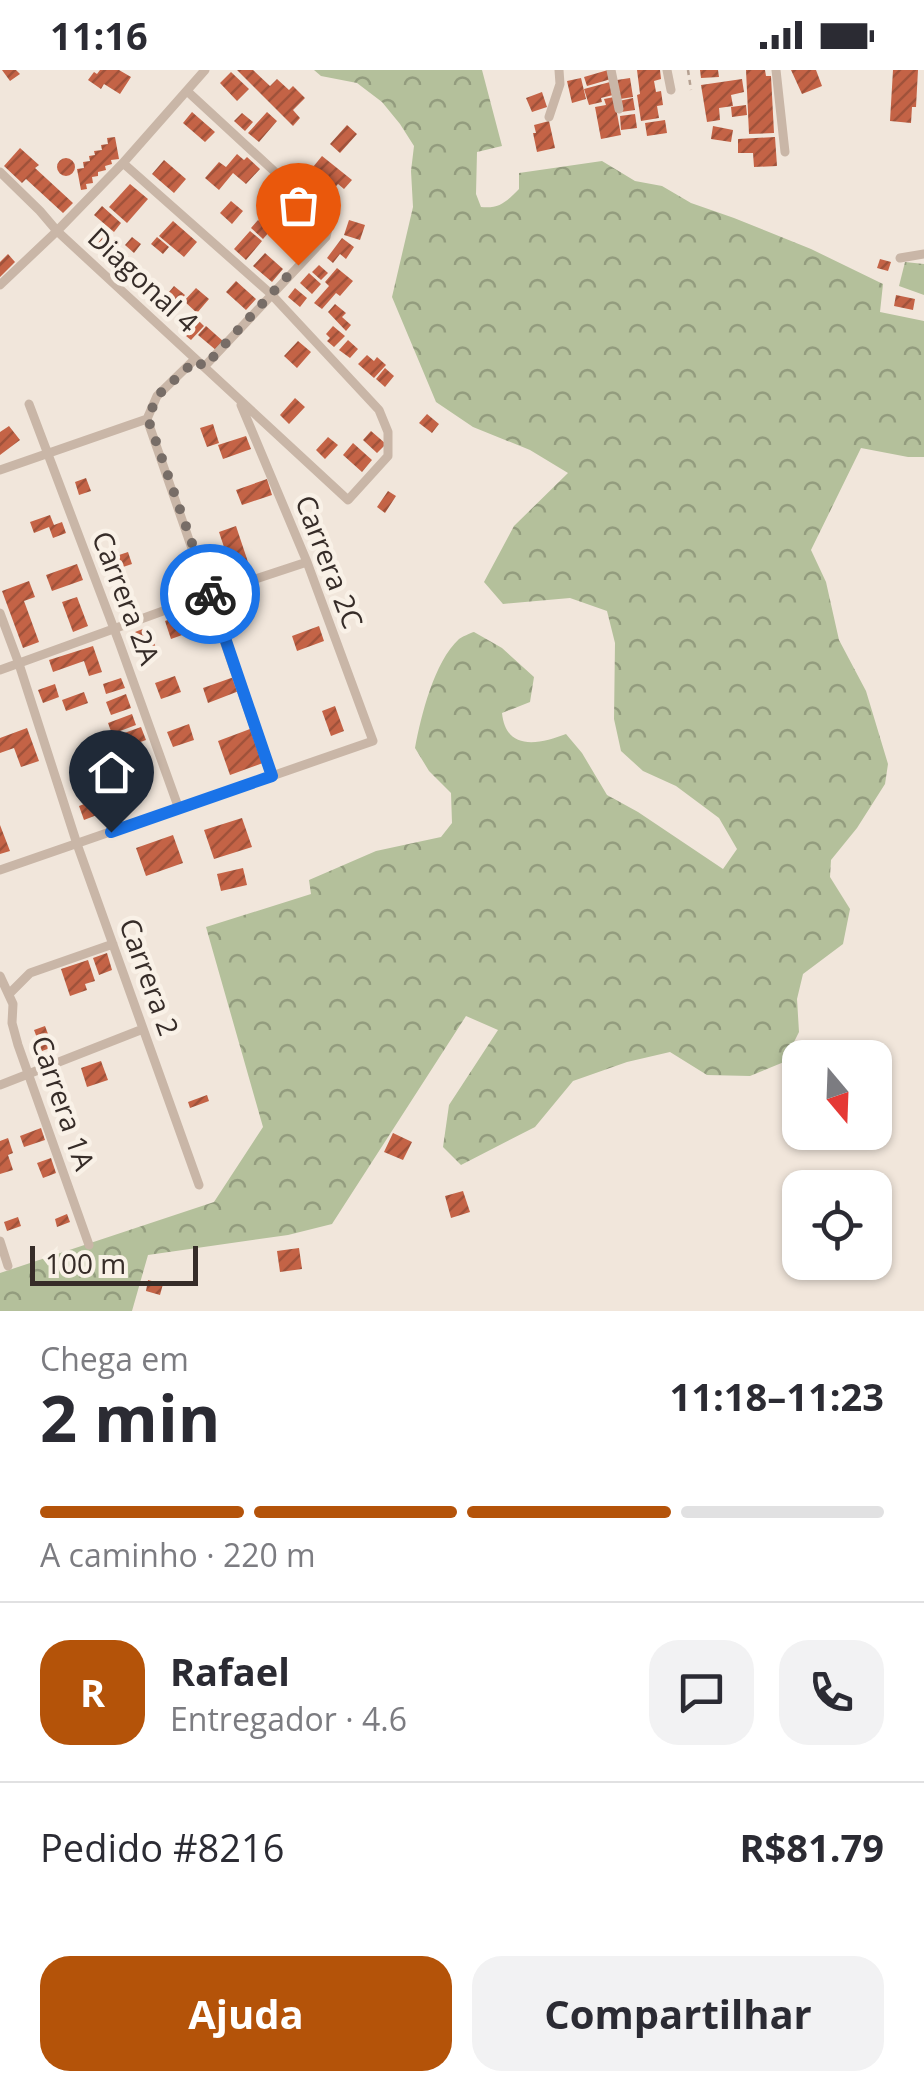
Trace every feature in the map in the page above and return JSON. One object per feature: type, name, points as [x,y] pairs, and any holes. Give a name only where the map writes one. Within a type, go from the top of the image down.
[{"type":"street","points":[[0,285],[123,163],[205,70]]},
{"type":"street","points":[[549,117],[560,84],[559,70]]},
{"type":"street","points":[[612,70],[619,110]]},
{"type":"street","points":[[667,70],[671,90]]},
{"type":"street","points":[[776,70],[784,152]]},
{"type":"street","points":[[0,870],[272,776],[148,419],[157,396],[200,363],[326,236],[326,219],[187,90]]},
{"type":"street","points":[[123,163],[271,294]]},
{"type":"street","name":"Diagonal 4","points":[[0,172],[56,231],[348,500],[388,456],[388,432],[378,410],[271,294]]},
{"type":"street","points":[[900,258],[924,254]]},
{"type":"street","name":"Carrera 2C","points":[[240,402],[307,562],[373,741],[272,776]]},
{"type":"street","name":"Carrera 2A","points":[[29,404],[179,809]]},
{"type":"street","points":[[0,470],[148,419]]},
{"type":"street","points":[[0,670],[307,562]]},
{"type":"street","name":"Carrera 2","points":[[0,614],[199,1185]]},
{"type":"street","points":[[9,994],[30,973],[113,944]]},
{"type":"street","name":"Carrera 1A","points":[[0,976],[13,1004],[12,1023],[28,1074],[89,1245]]},
{"type":"street","points":[[0,1085],[144,1029]]},
{"type":"street","points":[[0,1242],[8,1266]]},
{"type":"path","points":[[688,70],[691,90]]},
{"type":"green space","points":[[314,70],[482,70],[502,146],[477,152],[476,194],[481,207],[498,206],[510,198],[519,189],[519,173],[602,161],[635,181],[662,186],[691,203],[811,249],[883,284],[880,312],[924,321],[924,457],[861,448],[811,550],[826,582],[839,640],[866,691],[888,764],[885,784],[831,860],[830,877],[850,909],[843,944],[803,974],[797,999],[799,1032],[795,1040],[782,1040],[782,1063],[750,1076],[707,1075],[670,1052],[627,1062],[573,1081],[535,1127],[461,1165],[443,1147],[449,1105],[498,1030],[466,1016],[332,1224],[288,1235],[148,1255],[132,1311],[0,1311],[0,1273],[214,1202],[263,1127],[206,927],[311,894],[309,880],[376,851],[441,837],[452,823],[451,793],[429,771],[415,748],[436,675],[460,638],[474,632],[502,648],[534,677],[530,702],[502,713],[510,734],[535,742],[566,734],[607,795],[723,869],[737,849],[719,818],[676,786],[643,771],[621,751],[614,719],[615,643],[607,611],[570,598],[503,604],[484,582],[514,526],[568,473],[530,450],[473,427],[436,402],[392,297],[413,207],[414,146],[382,102],[357,83],[321,76]]},
{"type":"green space","points":[[905,262],[924,264],[924,295],[899,286]]},
{"type":"building","points":[[2,70],[16,70],[20,74],[10,81]]},
{"type":"building","points":[[100,70],[119,70],[131,77],[120,94],[104,84],[101,89],[88,80]]},
{"type":"building","points":[[237,70],[253,70],[270,86],[277,79],[289,90],[293,86],[305,98],[293,110],[300,118],[293,126]]},
{"type":"building","points":[[608,70],[611,79],[587,86],[584,77]]},
{"type":"building","points":[[637,70],[660,70],[661,79],[654,81],[656,92],[661,91],[663,105],[657,106],[659,118],[641,121]]},
{"type":"building","points":[[700,70],[718,70],[719,77],[701,78]]},
{"type":"building","points":[[746,70],[765,70],[766,76],[771,76],[774,133],[749,134]]},
{"type":"building","points":[[791,70],[816,70],[822,86],[802,94]]},
{"type":"building","points":[[893,70],[918,70],[911,123],[890,121]]},
{"type":"building","points":[[231,72],[249,89],[237,101],[220,83]]},
{"type":"building","points":[[581,78],[586,99],[572,103],[567,81]]},
{"type":"building","points":[[630,78],[633,97],[620,99],[617,80]]},
{"type":"building","points":[[742,79],[744,92],[731,95],[733,106],[719,108],[720,120],[707,122],[701,85]]},
{"type":"building","points":[[610,82],[613,95],[589,105],[584,89]]},
{"type":"building","points":[[542,92],[547,107],[532,112],[526,98]]},
{"type":"building","points":[[614,97],[621,135],[601,139],[595,107],[606,105],[604,99]]},
{"type":"building","points":[[633,98],[635,110],[621,112],[619,101]]},
{"type":"building","points":[[746,105],[747,115],[732,117],[731,107]]},
{"type":"building","points":[[192,112],[215,132],[205,142],[183,123]]},
{"type":"building","points":[[267,112],[277,121],[259,142],[248,133]]},
{"type":"building","points":[[242,113],[253,122],[245,131],[234,121]]},
{"type":"building","points":[[635,114],[637,128],[621,130],[620,116]]},
{"type":"building","points":[[665,120],[667,133],[647,136],[645,123]]},
{"type":"building","points":[[549,121],[555,148],[537,152],[534,125]]},
{"type":"building","points":[[347,125],[357,134],[340,153],[330,144]]},
{"type":"building","points":[[713,126],[733,130],[731,142],[711,139]]},
{"type":"building","points":[[115,137],[119,159],[111,160],[106,170],[92,177],[93,183],[86,184],[87,189],[81,190],[77,169],[84,168],[83,162],[90,161],[94,151],[102,150],[101,145],[108,144],[107,138]]},
{"type":"building","points":[[775,137],[777,166],[754,167],[753,153],[738,153],[738,139]]},
{"type":"building","points":[[20,148],[39,165],[35,168],[73,203],[63,213],[26,179],[22,183],[4,166]]},
{"type":"building","points":[[237,154],[260,169],[246,184],[233,173],[219,190],[205,178],[219,162],[226,167]]},
{"type":"building","points":[[322,156],[352,180],[344,189],[338,184],[326,198],[313,186],[319,180],[309,185],[297,174],[313,167]]},
{"type":"building","points":[[66,158],[73,160],[73,174],[66,176],[59,174],[57,167],[59,160]]},
{"type":"building","points":[[164,160],[186,179],[174,193],[152,174]]},
{"type":"building","points":[[130,184],[148,199],[127,223],[109,207]]},
{"type":"building","points":[[231,201],[243,211],[232,224],[220,213]]},
{"type":"building","points":[[102,206],[121,223],[114,232],[94,215]]},
{"type":"building","points":[[303,212],[320,226],[311,237],[295,222]]},
{"type":"building","points":[[258,220],[270,231],[263,239],[251,228]]},
{"type":"building","points":[[349,220],[365,225],[360,240],[344,235]]},
{"type":"building","points":[[173,221],[197,242],[184,257],[159,236]]},
{"type":"building","points":[[250,231],[262,241],[246,260],[234,249]]},
{"type":"building","points":[[106,233],[119,245],[111,254],[98,243]]},
{"type":"building","points":[[132,237],[141,244],[134,253],[125,245]]},
{"type":"building","points":[[157,237],[169,247],[163,254],[151,244]]},
{"type":"building","points":[[342,238],[354,247],[346,259],[340,254],[333,263],[327,258]]},
{"type":"building","points":[[122,251],[133,261],[122,273],[111,263]]},
{"type":"building","points":[[265,253],[283,269],[272,282],[253,266]]},
{"type":"building","points":[[8,254],[15,262],[0,277],[0,262]]},
{"type":"building","points":[[880,259],[891,262],[888,271],[877,268]]},
{"type":"building","points":[[319,265],[328,273],[321,280],[312,272]]},
{"type":"building","points":[[337,268],[353,281],[322,309],[314,303],[329,286],[325,282]]},
{"type":"building","points":[[309,273],[321,284],[312,294],[300,283]]},
{"type":"building","points":[[236,281],[256,299],[246,310],[226,292]]},
{"type":"building","points":[[174,286],[185,295],[170,313],[159,304]]},
{"type":"building","points":[[196,288],[209,299],[197,313],[184,301]]},
{"type":"building","points":[[295,288],[307,298],[300,307],[288,297]]},
{"type":"building","points":[[896,295],[915,299],[913,310],[894,306]]},
{"type":"building","points":[[335,304],[346,313],[342,317],[351,325],[346,331],[328,312]]},
{"type":"building","points":[[195,317],[204,326],[191,340],[181,332]]},
{"type":"building","points":[[206,326],[224,342],[217,351],[198,335]]},
{"type":"building","points":[[333,326],[345,336],[334,347],[326,334]]},
{"type":"building","points":[[348,340],[358,349],[350,358],[339,350]]},
{"type":"building","points":[[298,341],[311,352],[297,368],[284,356]]},
{"type":"building","points":[[367,355],[386,365],[374,378],[358,364]]},
{"type":"building","points":[[385,368],[394,376],[385,387],[376,379]]},
{"type":"building","points":[[295,398],[305,407],[289,424],[280,415]]},
{"type":"building","points":[[427,414],[439,424],[432,433],[419,423]]},
{"type":"building","points":[[213,424],[219,443],[207,447],[200,428]]},
{"type":"building","points":[[9,426],[20,440],[0,455],[0,432]]},
{"type":"building","points":[[371,431],[386,444],[377,453],[363,440]]},
{"type":"building","points":[[246,436],[251,449],[223,459],[218,445]]},
{"type":"building","points":[[328,437],[338,445],[325,459],[316,450]]},
{"type":"building","points":[[353,443],[372,460],[362,472],[343,455]]},
{"type":"building","points":[[86,478],[91,491],[79,495],[75,482]]},
{"type":"building","points":[[267,479],[272,495],[242,505],[236,490]]},
{"type":"building","points":[[388,491],[396,496],[385,513],[377,507]]},
{"type":"building","points":[[50,515],[54,525],[62,522],[66,533],[53,538],[49,527],[34,533],[30,522]]},
{"type":"building","points":[[236,526],[248,562],[231,568],[219,532]]},
{"type":"building","points":[[128,552],[132,564],[114,570],[110,558]]},
{"type":"building","points":[[77,564],[83,580],[52,591],[46,575]]},
{"type":"building","points":[[29,581],[35,597],[24,601],[39,642],[23,648],[2,591]]},
{"type":"building","points":[[77,597],[88,626],[73,632],[62,602]]},
{"type":"building","points":[[178,616],[185,634],[171,639],[165,621]]},
{"type":"building","points":[[319,626],[324,641],[297,651],[292,636]]},
{"type":"building","points":[[148,627],[158,653],[144,658],[135,632]]},
{"type":"building","points":[[93,646],[102,672],[89,676],[84,661],[53,672],[49,660]]},
{"type":"building","points":[[175,676],[181,692],[161,699],[155,683]]},
{"type":"building","points":[[234,677],[239,691],[208,703],[203,688]]},
{"type":"building","points":[[121,678],[125,688],[106,694],[103,684]]},
{"type":"building","points":[[55,684],[59,697],[43,703],[38,690]]},
{"type":"building","points":[[84,692],[88,703],[66,711],[62,700]]},
{"type":"building","points":[[126,694],[131,708],[111,715],[106,702]]},
{"type":"building","points":[[335,706],[344,731],[331,736],[322,711]]},
{"type":"building","points":[[132,714],[136,725],[112,734],[108,723]]},
{"type":"building","points":[[189,724],[194,740],[173,747],[167,732]]},
{"type":"building","points":[[141,727],[146,740],[121,749],[116,736]]},
{"type":"building","points":[[27,728],[39,761],[21,767],[14,748],[0,753],[0,738]]},
{"type":"building","points":[[250,729],[263,763],[230,775],[218,741]]},
{"type":"building","points":[[97,799],[102,813],[84,820],[79,806]]},
{"type":"building","points":[[242,818],[252,847],[214,859],[204,830]]},
{"type":"building","points":[[0,825],[10,851],[0,854]]},
{"type":"building","points":[[173,835],[183,863],[146,876],[136,848]]},
{"type":"building","points":[[243,868],[247,885],[221,891],[217,874]]},
{"type":"building","points":[[107,953],[112,970],[99,975],[93,958]]},
{"type":"building","points":[[88,960],[95,981],[85,984],[87,990],[70,996],[61,969]]},
{"type":"building","points":[[45,1026],[53,1047],[42,1051],[34,1030]]},
{"type":"building","points":[[101,1061],[108,1080],[87,1087],[81,1068]]},
{"type":"building","points":[[207,1095],[209,1101],[190,1108],[188,1102]]},
{"type":"building","points":[[41,1128],[45,1140],[24,1147],[20,1136]]},
{"type":"building","points":[[393,1133],[412,1142],[403,1160],[384,1152]]},
{"type":"building","points":[[8,1138],[13,1170],[0,1174],[0,1141]]},
{"type":"building","points":[[51,1158],[56,1173],[43,1178],[37,1163]]},
{"type":"building","points":[[463,1191],[470,1212],[451,1218],[445,1196]]},
{"type":"building","points":[[67,1214],[70,1222],[57,1227],[55,1219]]},
{"type":"building","points":[[18,1217],[21,1226],[7,1231],[4,1222]]},
{"type":"building","points":[[299,1248],[302,1269],[280,1272],[277,1251]]},
{"type":"building","points":[[148,1280],[163,1284],[160,1295],[146,1291]]},
{"type":"way so far","points":[[210,594],[148,419],[157,396],[196,360],[204,367],[298,265]]},
{"type":"route","points":[[111,832],[272,776],[210,594]]}]
